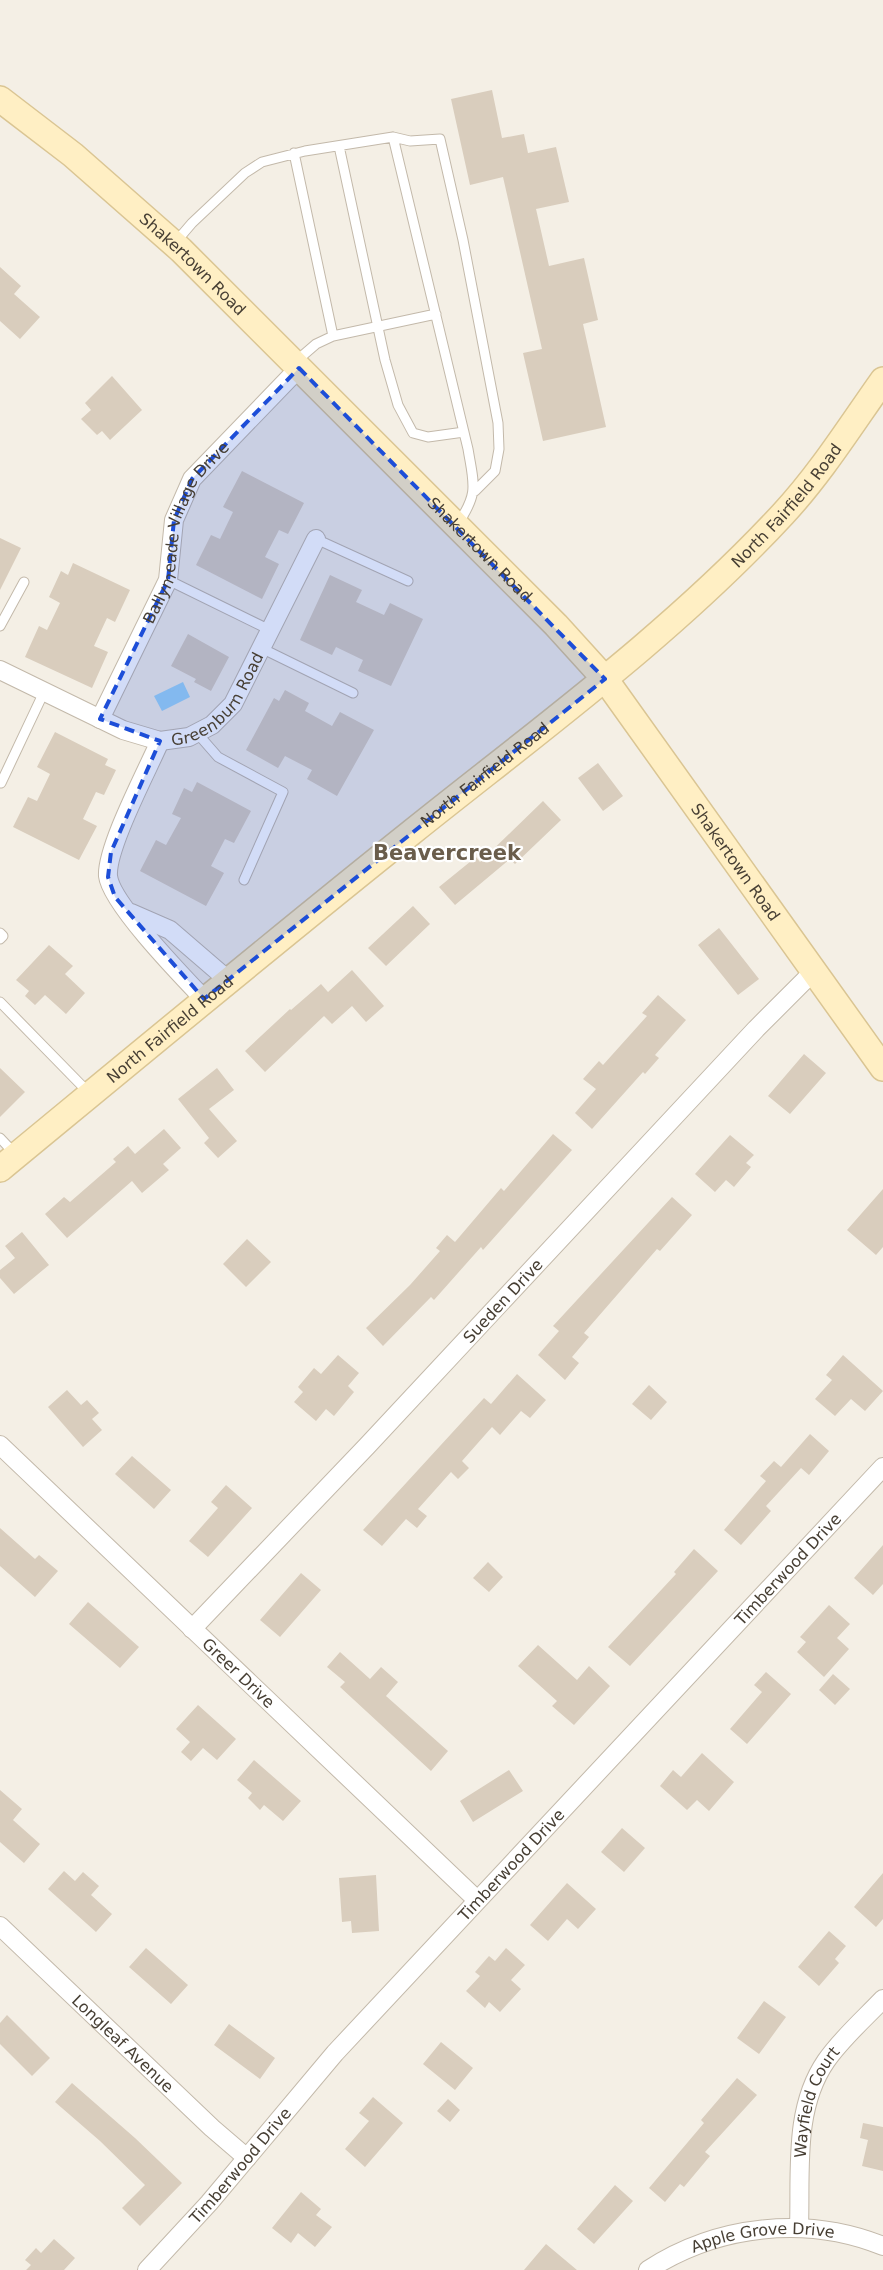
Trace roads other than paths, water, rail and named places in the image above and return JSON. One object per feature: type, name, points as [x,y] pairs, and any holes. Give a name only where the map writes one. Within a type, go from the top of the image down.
[{"type":"street","name":"Shakertown Road","points":[[0,99],[73,155],[174,244],[556,625],[605,679],[883,1068]]},
{"type":"street","name":"Ballymeade Village Drive","points":[[100,719],[168,580],[174,520],[192,478],[297,365]]},
{"type":"street","name":"North Fairfield Road","points":[[5,1154],[90,1094],[204,999],[605,679],[704,591],[784,513],[802,492],[883,380]]},
{"type":"street","name":"Greenburn Road","points":[[0,670],[123,730],[160,742],[189,737],[212,725],[233,704],[316,539]]},
{"type":"street","points":[[160,742],[111,852],[108,877],[116,896],[157,948],[204,999]]},
{"type":"street","points":[[129,912],[170,930],[228,980]]},
{"type":"street","name":"Sueden Drive","points":[[192,1629],[367,1446],[756,1029],[814,971]]},
{"type":"street","name":"Greer Drive","points":[[0,1445],[477,1900]]},
{"type":"street","name":"Timberwood Drive","points":[[147,2270],[247,2158],[335,2053],[883,1468]]},
{"type":"street","name":"Longleaf Avenue","points":[[0,1926],[212,2128],[247,2158]]},
{"type":"street","name":"Wayfield Court","points":[[799,2228],[802,2120],[814,2082],[834,2052],[883,1999]]},
{"type":"street","name":"Apple Grove Drive","points":[[648,2270],[674,2255],[719,2238],[768,2228],[799,2228],[842,2233],[883,2246]]},
{"type":"lane","points":[[174,244],[192,223],[245,173],[262,162],[294,153],[392,138],[410,141],[440,139],[498,423],[499,448],[495,471],[475,491],[470,507],[457,525]]},
{"type":"lane","points":[[392,138],[464,432],[475,491]]},
{"type":"lane","points":[[339,146],[380,326],[385,360],[398,404],[413,432],[428,437],[464,432]]},
{"type":"lane","points":[[294,153],[332,336]]},
{"type":"lane","points":[[297,365],[316,344],[332,336],[436,314]]},
{"type":"lane","points":[[316,539],[408,581]]},
{"type":"lane","points":[[168,580],[270,630]]},
{"type":"lane","points":[[0,626],[24,582]]},
{"type":"lane","points":[[261,648],[353,693]]},
{"type":"lane","points":[[1,782],[44,692]]},
{"type":"lane","points":[[197,733],[218,757],[282,792],[244,880]]},
{"type":"lane","points":[[0,932],[3,936],[0,939]]},
{"type":"lane","points":[[0,1002],[90,1094]]},
{"type":"water","points":[[183,682],[190,697],[162,711],[154,696]]},
{"type":"district","name":"Beavercreek","points":[[447,853]]}]
